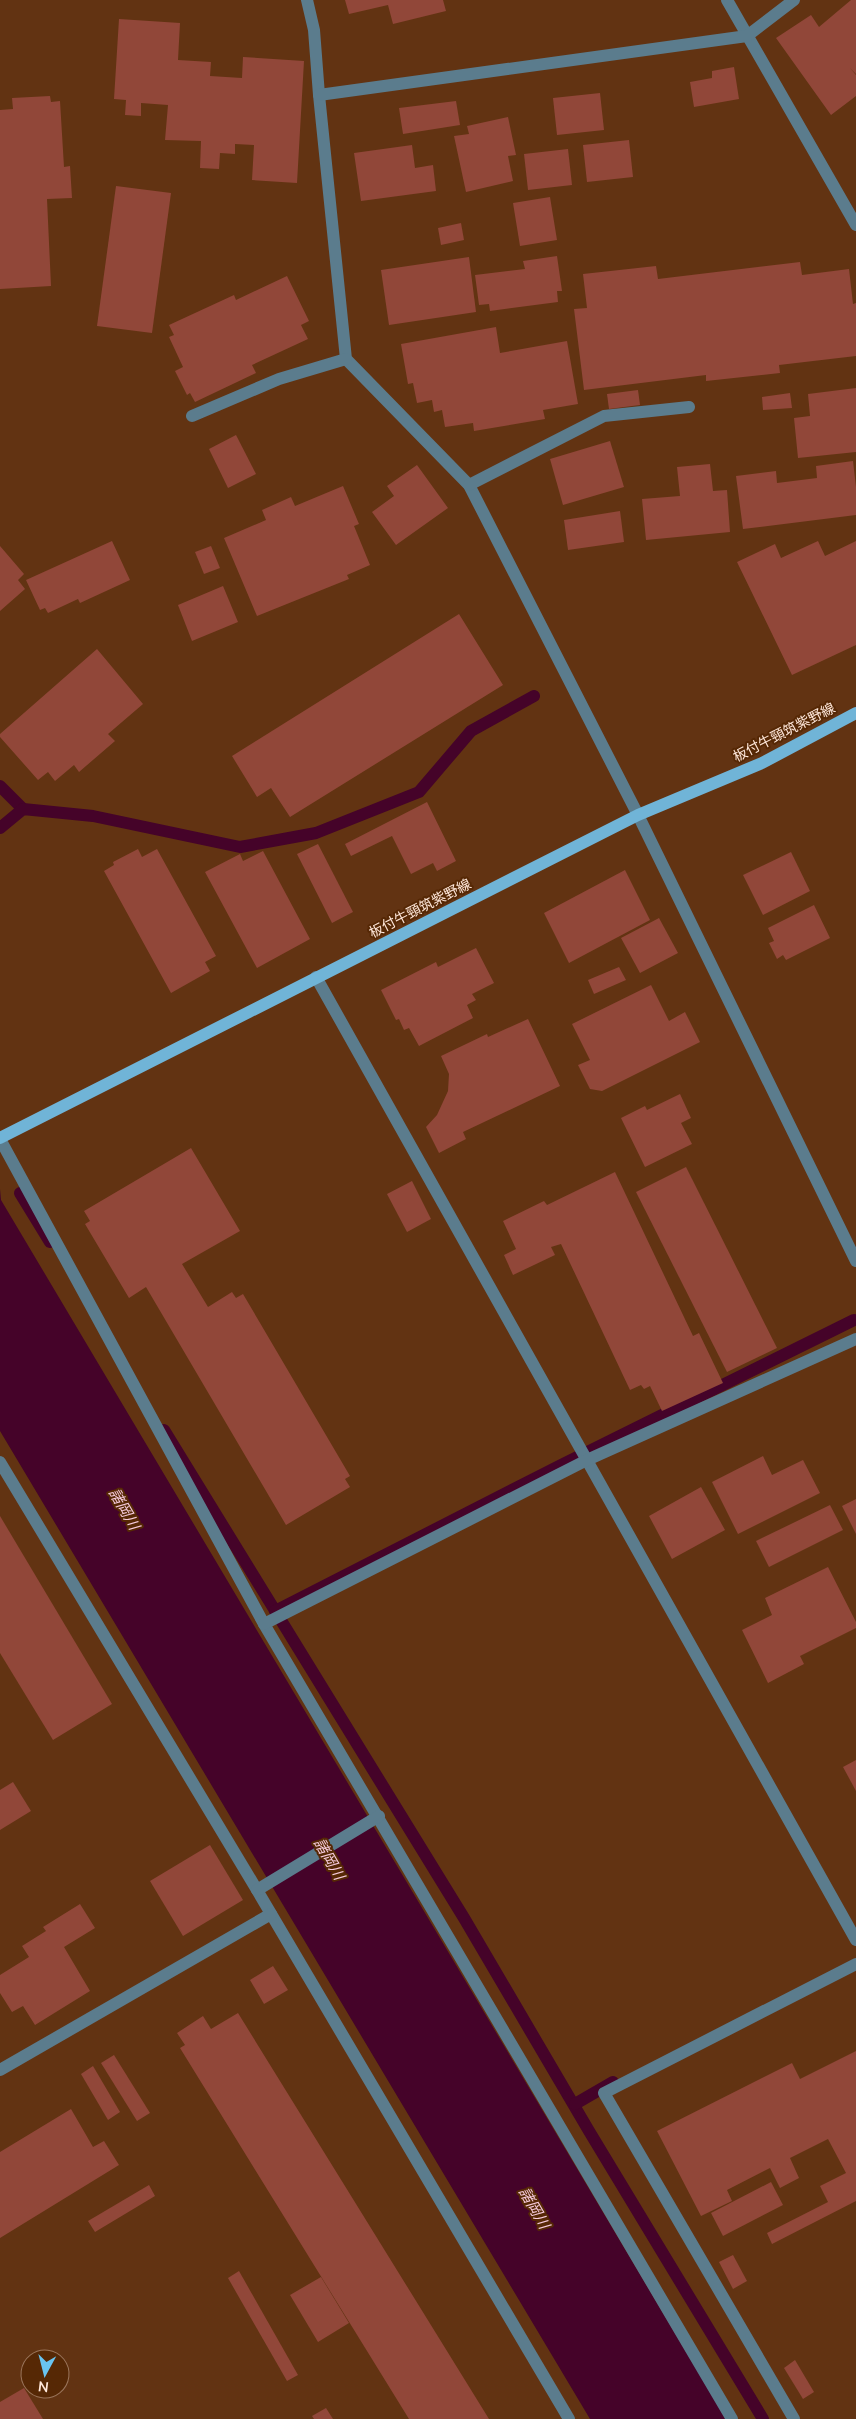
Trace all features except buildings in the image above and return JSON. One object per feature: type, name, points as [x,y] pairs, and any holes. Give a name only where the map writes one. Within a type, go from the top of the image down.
[{"type":"main road","name":"板付牛頸筑紫野線","points":[[0,1138],[638,815],[762,762],[856,713]]},
{"type":"street","points":[[307,0],[314,30],[318,94],[346,359],[468,485],[638,815],[856,1261]]},
{"type":"street","points":[[727,0],[856,225]]},
{"type":"street","points":[[318,94],[747,36],[794,0]]},
{"type":"street","points":[[192,416],[279,379],[346,359]]},
{"type":"street","points":[[468,485],[604,416],[689,407]]},
{"type":"street","points":[[316,978],[856,1940]]},
{"type":"street","points":[[0,1138],[264,1624],[379,1816],[732,2419]]},
{"type":"street","points":[[264,1624],[587,1460],[856,1339]]},
{"type":"street","points":[[0,1462],[257,1890],[569,2419]]},
{"type":"street","points":[[257,1890],[379,1816]]},
{"type":"street","points":[[0,2070],[271,1914]]},
{"type":"street","points":[[794,2419],[604,2093],[856,1964]]},
{"type":"water","name":"諸岡川","points":[[0,1189],[1,1200],[726,2419],[590,2419],[0,1431]]},
{"type":"waterway","points":[[0,828],[23,809],[93,816],[240,847],[316,833],[419,792],[471,731],[534,696]]},
{"type":"waterway","points":[[0,786],[23,809]]},
{"type":"waterway","points":[[20,1193],[50,1242]]},
{"type":"waterway","points":[[275,1611],[563,1464],[854,1320]]},
{"type":"waterway","points":[[164,1430],[464,1918],[589,2131],[763,2419]]},
{"type":"waterway","points":[[575,2104],[613,2082]]}]
